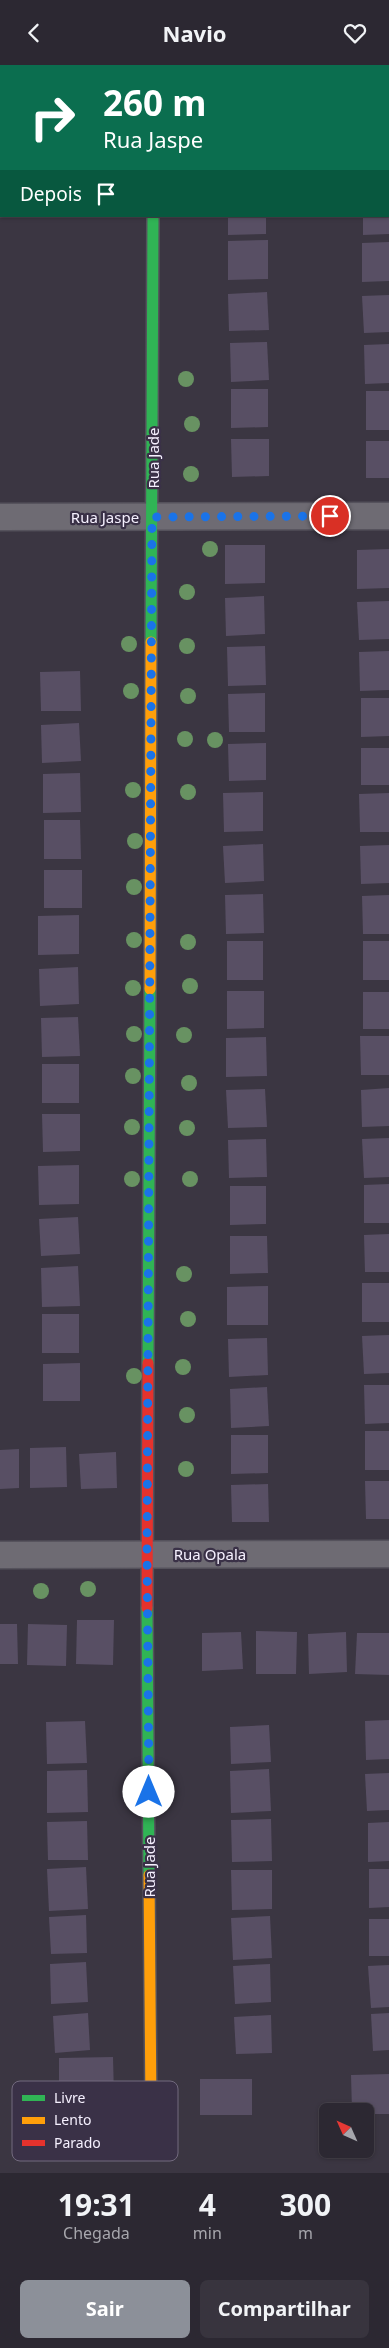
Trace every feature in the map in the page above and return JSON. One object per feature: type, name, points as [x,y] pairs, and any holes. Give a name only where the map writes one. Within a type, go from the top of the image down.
[{"type":"street","name":"Rua Jade","points":[[151,2081],[147,1554],[153,217]]},
{"type":"street","name":"Rua Jaspe","points":[[0,517],[389,516]]},
{"type":"street","name":"Rua Opala","points":[[0,1555],[389,1553]]},
{"type":"building","points":[[228,217],[266,217],[266,234],[228,235]]},
{"type":"building","points":[[363,217],[389,217],[389,234],[363,235]]},
{"type":"building","points":[[268,240],[268,279],[228,280],[228,241]]},
{"type":"building","points":[[389,242],[389,281],[362,282],[362,243]]},
{"type":"building","points":[[267,292],[269,330],[229,331],[228,294]]},
{"type":"building","points":[[389,295],[389,332],[364,333],[362,296]]},
{"type":"building","points":[[267,342],[269,380],[231,382],[230,343]]},
{"type":"building","points":[[389,344],[389,383],[365,384],[364,345]]},
{"type":"building","points":[[231,389],[268,389],[268,427],[231,428]]},
{"type":"building","points":[[366,391],[389,391],[389,430],[366,430]]},
{"type":"building","points":[[231,439],[269,439],[269,476],[232,477]]},
{"type":"building","points":[[366,441],[389,441],[389,478],[366,478]]},
{"type":"building","points":[[225,545],[265,545],[265,583],[225,584]]},
{"type":"building","points":[[389,549],[389,588],[357,589],[357,550]]},
{"type":"building","points":[[264,596],[265,634],[226,636],[225,598]]},
{"type":"building","points":[[389,601],[389,639],[359,640],[357,602]]},
{"type":"building","points":[[265,646],[266,685],[228,686],[227,647]]},
{"type":"building","points":[[389,651],[389,690],[360,691],[359,652]]},
{"type":"building","points":[[80,671],[81,711],[41,711],[40,672]]},
{"type":"building","points":[[265,693],[265,732],[229,732],[228,694]]},
{"type":"building","points":[[361,698],[389,698],[389,736],[361,737]]},
{"type":"building","points":[[79,723],[81,761],[42,763],[41,725]]},
{"type":"building","points":[[266,743],[266,780],[229,781],[228,744]]},
{"type":"building","points":[[361,748],[389,748],[389,785],[361,785]]},
{"type":"building","points":[[80,773],[81,812],[43,813],[43,774]]},
{"type":"building","points":[[263,792],[263,831],[224,832],[223,793]]},
{"type":"building","points":[[389,793],[389,832],[360,832],[359,794]]},
{"type":"building","points":[[44,820],[80,820],[81,859],[44,859]]},
{"type":"building","points":[[263,844],[264,881],[225,883],[223,846]]},
{"type":"building","points":[[389,845],[389,883],[361,884],[360,846]]},
{"type":"building","points":[[44,870],[82,870],[82,908],[44,908]]},
{"type":"building","points":[[263,894],[264,933],[226,934],[225,895]]},
{"type":"building","points":[[389,895],[389,934],[363,934],[362,896]]},
{"type":"building","points":[[79,915],[79,954],[38,955],[38,916]]},
{"type":"building","points":[[227,941],[263,941],[263,980],[227,980]]},
{"type":"building","points":[[363,941],[389,941],[389,980],[363,980]]},
{"type":"building","points":[[78,967],[79,1004],[40,1006],[39,969]]},
{"type":"building","points":[[227,991],[264,991],[264,1028],[227,1029]]},
{"type":"building","points":[[363,992],[389,992],[389,1029],[363,1029]]},
{"type":"building","points":[[78,1017],[80,1056],[42,1057],[41,1018]]},
{"type":"building","points":[[360,1036],[389,1036],[389,1075],[361,1075]]},
{"type":"building","points":[[266,1037],[267,1076],[226,1077],[226,1038]]},
{"type":"building","points":[[42,1064],[79,1064],[79,1103],[42,1103]]},
{"type":"building","points":[[389,1088],[389,1126],[362,1127],[361,1090]]},
{"type":"building","points":[[265,1089],[267,1127],[228,1128],[226,1090]]},
{"type":"building","points":[[42,1114],[80,1114],[80,1151],[43,1152]]},
{"type":"building","points":[[389,1138],[389,1177],[364,1178],[362,1139]]},
{"type":"building","points":[[266,1139],[267,1177],[229,1178],[228,1140]]},
{"type":"building","points":[[79,1165],[79,1204],[39,1205],[38,1166]]},
{"type":"building","points":[[389,1184],[389,1223],[364,1223],[364,1185]]},
{"type":"building","points":[[230,1186],[266,1186],[266,1224],[230,1225]]},
{"type":"building","points":[[78,1217],[80,1254],[41,1256],[39,1219]]},
{"type":"building","points":[[389,1234],[389,1272],[365,1272],[364,1235]]},
{"type":"building","points":[[230,1236],[267,1236],[268,1273],[230,1274]]},
{"type":"building","points":[[78,1266],[80,1306],[42,1307],[41,1268]]},
{"type":"building","points":[[362,1283],[389,1283],[389,1322],[362,1322]]},
{"type":"building","points":[[268,1286],[268,1325],[227,1325],[227,1287]]},
{"type":"building","points":[[42,1314],[79,1314],[79,1353],[42,1353]]},
{"type":"building","points":[[389,1335],[389,1373],[364,1374],[362,1336]]},
{"type":"building","points":[[267,1338],[268,1375],[229,1377],[228,1339]]},
{"type":"building","points":[[80,1363],[80,1401],[43,1401],[43,1364]]},
{"type":"building","points":[[364,1385],[389,1385],[389,1423],[365,1424]]},
{"type":"building","points":[[267,1387],[269,1426],[231,1428],[230,1389]]},
{"type":"building","points":[[365,1431],[389,1431],[389,1470],[365,1470]]},
{"type":"building","points":[[231,1435],[268,1435],[268,1473],[231,1474]]},
{"type":"building","points":[[66,1447],[67,1487],[30,1488],[30,1448]]},
{"type":"building","points":[[19,1449],[19,1488],[0,1489],[0,1450]]},
{"type":"building","points":[[116,1452],[117,1488],[81,1489],[79,1454]]},
{"type":"building","points":[[365,1481],[389,1481],[389,1519],[366,1519]]},
{"type":"building","points":[[268,1484],[269,1522],[232,1522],[231,1485]]},
{"type":"building","points":[[77,1620],[114,1620],[113,1665],[76,1664]]},
{"type":"building","points":[[0,1624],[17,1624],[18,1664],[0,1664]]},
{"type":"building","points":[[28,1624],[67,1625],[66,1666],[27,1665]]},
{"type":"building","points":[[256,1631],[297,1632],[296,1674],[256,1674]]},
{"type":"building","points":[[241,1632],[243,1669],[202,1671],[202,1633]]},
{"type":"building","points":[[346,1632],[347,1672],[309,1674],[308,1634]]},
{"type":"building","points":[[357,1633],[389,1633],[389,1675],[355,1674]]},
{"type":"building","points":[[389,1720],[389,1759],[366,1760],[365,1721]]},
{"type":"building","points":[[85,1721],[87,1763],[47,1764],[46,1722]]},
{"type":"building","points":[[269,1725],[271,1762],[231,1764],[230,1727]]},
{"type":"building","points":[[269,1769],[271,1811],[231,1813],[230,1771]]},
{"type":"building","points":[[87,1770],[88,1812],[47,1813],[47,1771]]},
{"type":"building","points":[[389,1773],[389,1810],[367,1811],[365,1774]]},
{"type":"building","points":[[271,1819],[272,1861],[232,1862],[231,1820]]},
{"type":"building","points":[[87,1821],[88,1860],[48,1860],[47,1822]]},
{"type":"building","points":[[389,1822],[389,1861],[368,1862],[368,1823]]},
{"type":"building","points":[[86,1867],[88,1909],[49,1911],[47,1869]]},
{"type":"building","points":[[369,1869],[389,1869],[389,1907],[369,1908]]},
{"type":"building","points":[[231,1870],[272,1870],[272,1909],[232,1910]]},
{"type":"building","points":[[86,1915],[87,1953],[51,1954],[49,1917]]},
{"type":"building","points":[[270,1916],[272,1958],[233,1960],[231,1918]]},
{"type":"building","points":[[369,1919],[389,1919],[389,1956],[369,1956]]},
{"type":"building","points":[[86,1962],[88,2002],[51,2004],[50,1964]]},
{"type":"building","points":[[270,1964],[271,2002],[235,2004],[233,1966]]},
{"type":"building","points":[[389,1965],[389,2007],[371,2008],[368,1966]]},
{"type":"building","points":[[88,2013],[90,2050],[55,2053],[53,2016]]},
{"type":"building","points":[[389,2013],[389,2050],[373,2051],[371,2014]]},
{"type":"building","points":[[271,2015],[272,2053],[236,2054],[234,2017]]},
{"type":"building","points":[[113,2057],[114,2081],[59,2081],[59,2058]]},
{"type":"building","points":[[389,2074],[389,2114],[374,2114],[374,2103],[352,2103],[351,2075]]},
{"type":"building","points":[[200,2079],[252,2079],[252,2115],[200,2115]]},
{"type":"traffic: fast","points":[[151,642],[153,217]]},
{"type":"traffic: fast","points":[[148,1363],[150,989]]},
{"type":"traffic: fast","points":[[147,1608],[149,1875]]},
{"type":"traffic: slow","points":[[150,989],[151,642]]},
{"type":"traffic: slow","points":[[149,1875],[151,2081]]},
{"type":"traffic: jam","points":[[147,1608],[148,1363]]},
{"type":"route","points":[[149,1792],[147,1554],[152,517],[330,516]]}]
